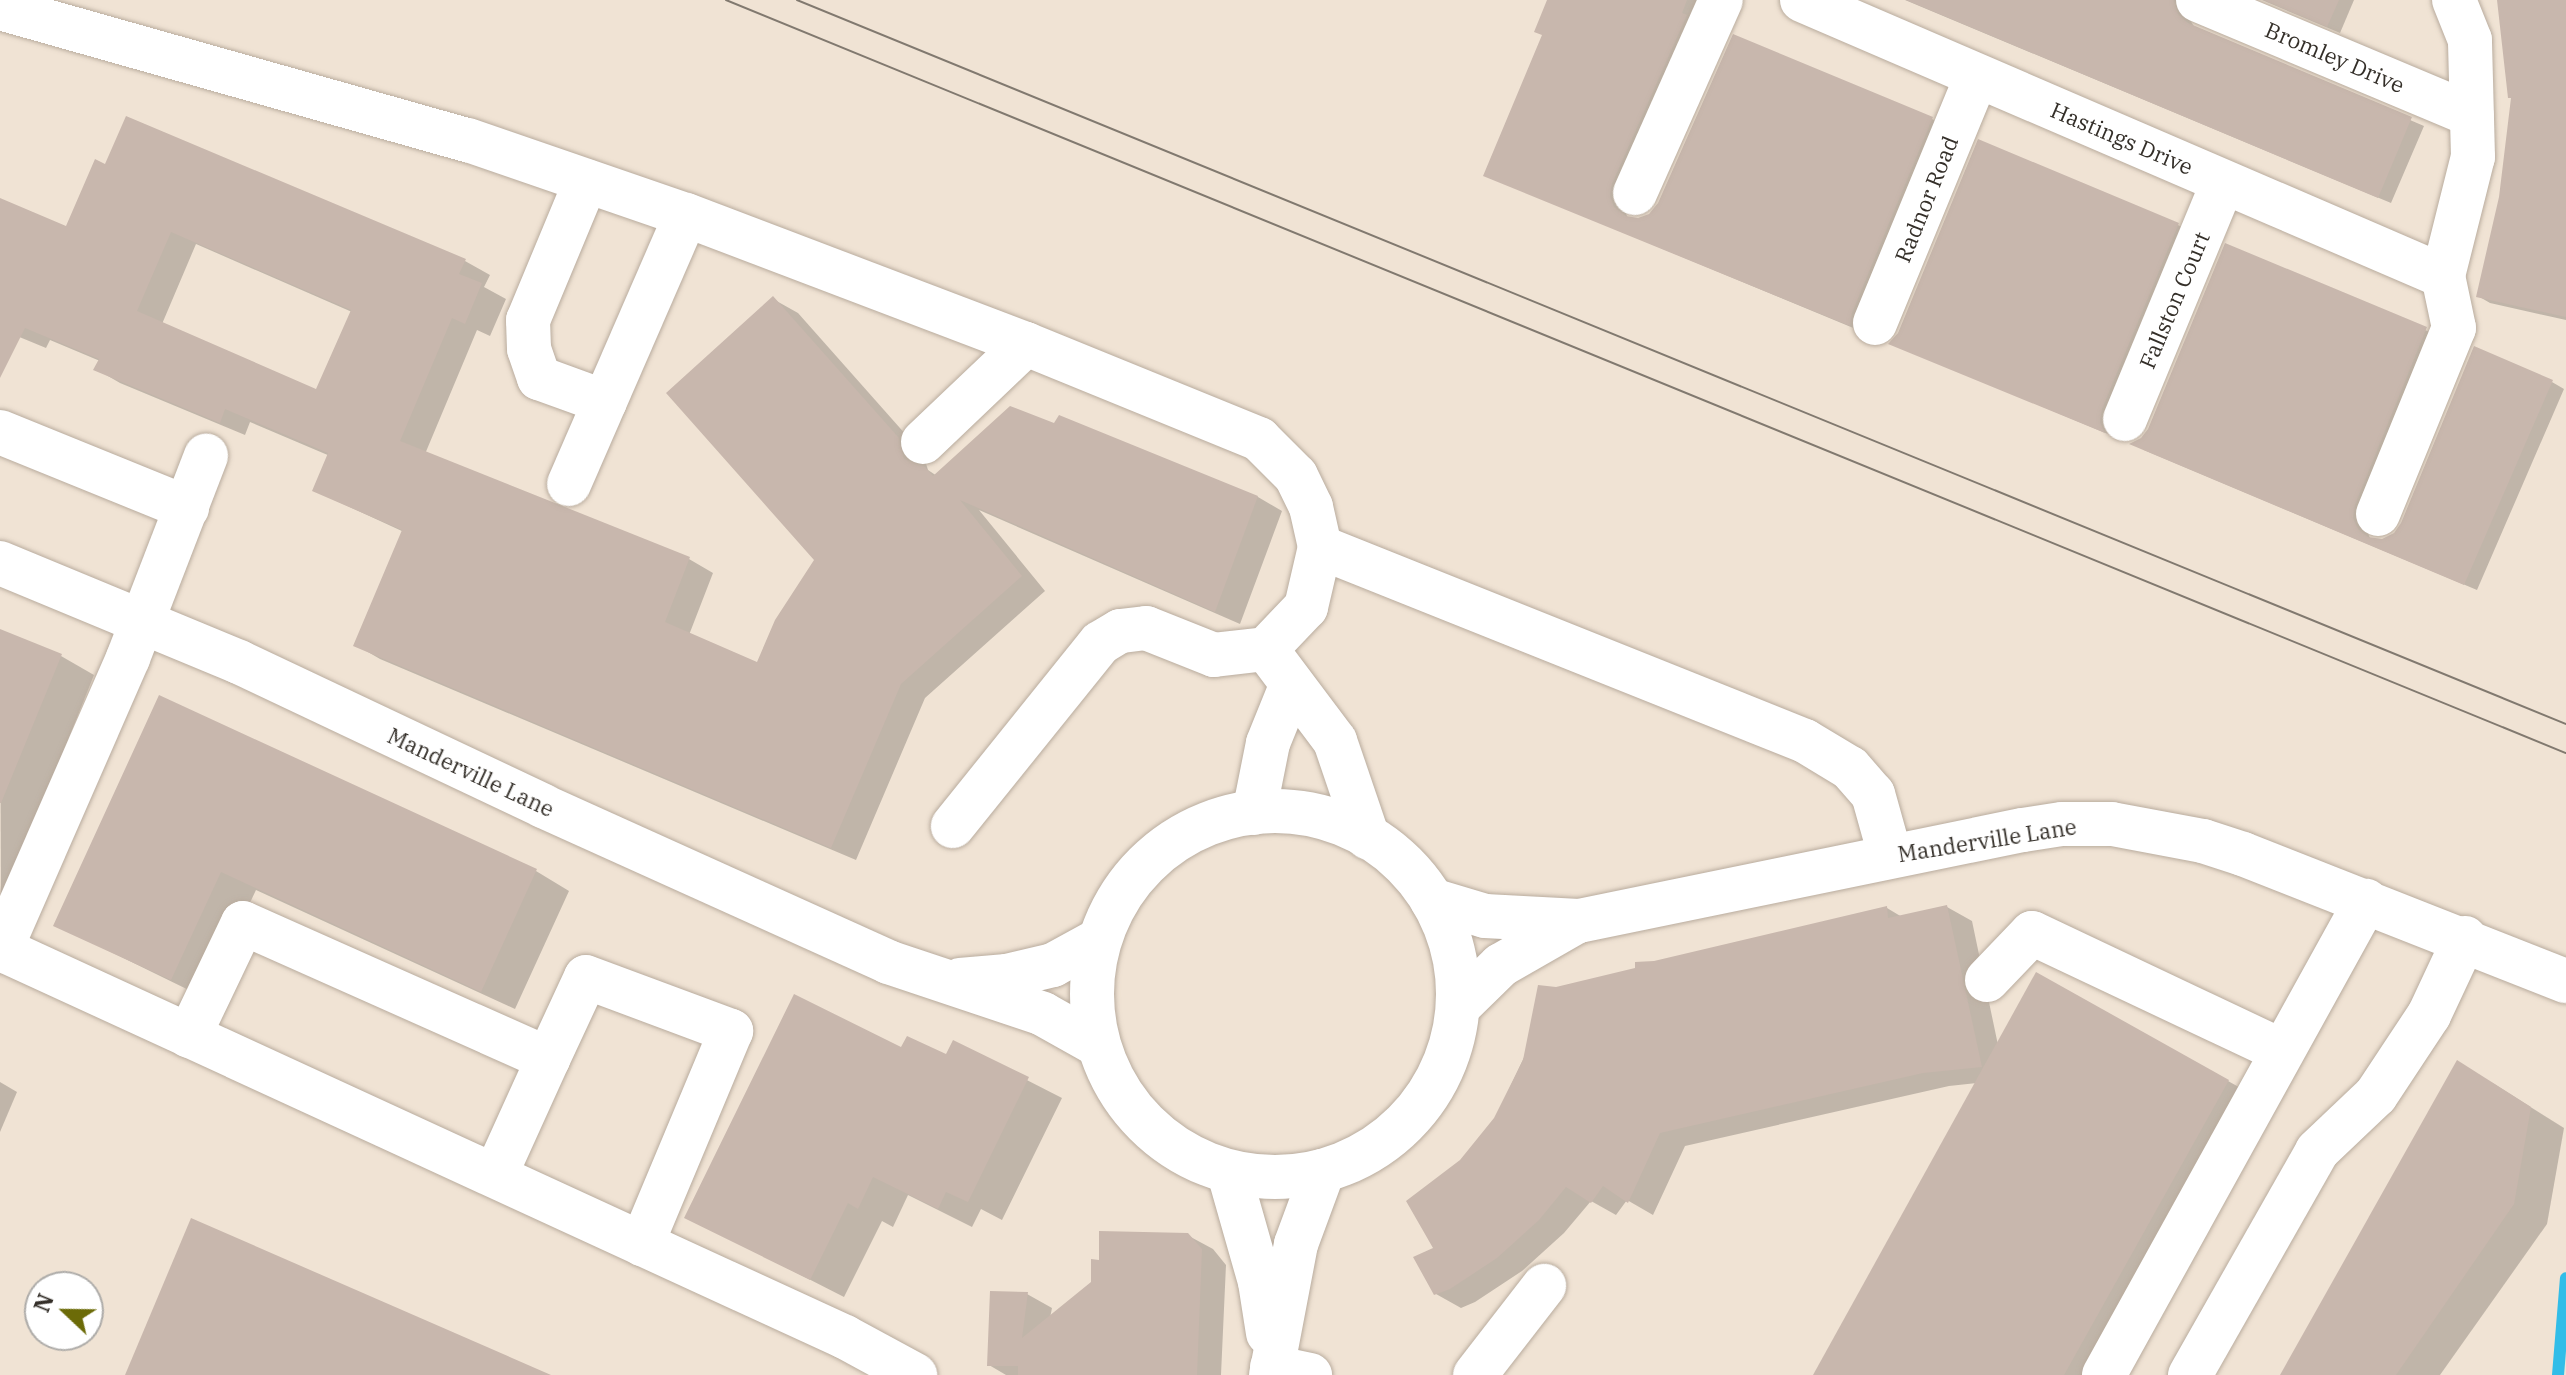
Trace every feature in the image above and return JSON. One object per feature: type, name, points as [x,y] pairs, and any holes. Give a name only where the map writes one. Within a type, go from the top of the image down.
[{"type":"street","points":[[1635,193],[1721,0]]},
{"type":"street","name":"Hastings Drive","points":[[1802,0],[2443,276]]},
{"type":"street","name":"Bromley Drive","points":[[2198,0],[2472,115]]},
{"type":"street","points":[[2378,514],[2454,328],[2443,276],[2473,157],[2470,40],[2454,0]]},
{"type":"street","points":[[0,8],[468,140],[686,215],[1026,344],[1259,439],[1296,476],[1311,507],[1320,547],[1306,607],[1266,649],[1214,655],[1146,628],[1120,631],[1100,643],[953,826]]},
{"type":"street","name":"Radnor Road","points":[[1875,323],[1977,76]]},
{"type":"street","points":[[586,181],[528,320],[529,349],[539,378],[605,402]]},
{"type":"street","name":"Fallston Court","points":[[2125,419],[2223,182]]},
{"type":"street","points":[[569,484],[686,215]]},
{"type":"street","points":[[923,442],[1026,344]]},
{"type":"street","points":[[0,432],[187,508]]},
{"type":"street","points":[[206,456],[142,621],[0,950],[845,1337],[915,1375]]},
{"type":"street","points":[[1320,547],[1805,741],[1850,768],[1873,794],[1890,855]]},
{"type":"street","name":"Manderville Lane","points":[[0,563],[142,621],[888,962],[1043,1014],[1098,1045]]},
{"type":"street","points":[[1266,649],[1335,741],[1368,838]]},
{"type":"street","points":[[1254,813],[1268,743],[1291,686]]},
{"type":"street","points":[[1281,810],[1337,821],[1368,838],[1387,848],[1432,900],[1461,966],[1462,1003],[1448,1051],[1424,1101],[1385,1141],[1323,1171],[1229,1173],[1183,1155],[1143,1124],[1113,1083],[1098,1045],[1092,988],[1099,940],[1131,879],[1173,840],[1225,817],[1281,810]]},
{"type":"street","name":"Manderville Lane","points":[[1432,900],[1485,916],[1579,921],[1890,855],[2062,824],[2112,824],[2203,841],[2465,938],[2564,980]]},
{"type":"street","points":[[2104,1375],[2366,901]]},
{"type":"street","name":"Manderville Lane","points":[[1462,1003],[1501,965],[1579,921]]},
{"type":"street","points":[[189,1036],[243,923],[548,1059]]},
{"type":"street","points":[[1987,980],[2032,933],[2282,1051]]},
{"type":"street","points":[[2190,1375],[2317,1151],[2376,1095],[2429,1015],[2465,938]]},
{"type":"street","name":"Manderville Lane","points":[[942,981],[1007,976],[1053,965],[1099,940]]},
{"type":"street","points":[[495,1176],[586,977],[731,1031],[642,1244]]},
{"type":"street","points":[[1284,1372],[1296,1244],[1323,1171]]},
{"type":"street","points":[[1229,1173],[1284,1372]]},
{"type":"street","points":[[1475,1375],[1544,1286]]},
{"type":"building","points":[[1547,0],[1687,0],[1682,13],[1687,15],[1612,184],[1610,196],[1614,207],[1626,216],[1638,218],[1649,214],[1658,203],[1733,34],[1933,117],[1852,313],[1850,326],[1483,176],[1542,35],[1534,32]]},
{"type":"building","points":[[1906,0],[2174,0],[2178,14],[2188,23],[2412,117],[2378,198]]},
{"type":"building","points":[[2263,0],[2339,0],[2327,27]]},
{"type":"building","points":[[2497,0],[2566,0],[2566,317],[2476,297],[2499,197],[2511,98],[2508,98]]},
{"type":"building","points":[[126,116],[466,259],[459,274],[482,283],[465,324],[452,318],[400,441],[690,557],[665,622],[757,662],[775,620],[814,560],[666,393],[773,296],[899,438],[904,459],[924,466],[933,476],[1010,406],[1054,423],[1059,415],[1258,496],[1215,612],[960,500],[1022,576],[901,684],[831,848],[353,646],[402,530],[312,491],[328,453],[225,409],[220,423],[93,370],[99,359],[25,328],[0,378],[0,198],[66,226],[95,159],[105,164]],"holes":[[[171,232],[351,310],[316,389],[137,311]]]},
{"type":"building","points":[[1978,139],[2179,223],[2102,409],[2100,422],[2105,433],[1888,344],[1898,333]]},
{"type":"building","points":[[2225,243],[2427,327],[2355,505],[2353,518],[2358,529],[2368,537],[2382,539],[2394,533],[2401,523],[2474,346],[2553,380],[2464,585],[2129,444],[2141,438],[2148,429]]},
{"type":"building","points":[[0,629],[62,654],[1,803],[0,803]]},
{"type":"building","points":[[159,695],[537,869],[481,992],[221,872],[171,980],[53,926]]},
{"type":"building","points":[[1947,905],[1982,1067],[1923,1073],[1660,1133],[1628,1203],[1603,1186],[1591,1203],[1566,1187],[1539,1220],[1497,1258],[1450,1289],[1434,1295],[1413,1257],[1433,1248],[1406,1201],[1460,1160],[1494,1118],[1523,1060],[1538,985],[1556,987],[1635,968],[1635,962],[1654,961],[1887,906],[1888,918]]},
{"type":"building","points":[[2036,972],[2229,1080],[2064,1375],[1813,1375]]},
{"type":"building","points":[[794,994],[901,1047],[907,1036],[946,1054],[953,1040],[1029,1077],[968,1202],[946,1192],[938,1209],[873,1177],[858,1209],[848,1203],[810,1280],[684,1218]]},
{"type":"building","points":[[2457,1060],[2531,1107],[2514,1204],[2396,1375],[2280,1375]]},
{"type":"building","points":[[191,1218],[551,1375],[125,1375]]},
{"type":"building","points":[[1099,1231],[1188,1233],[1202,1249],[1197,1375],[1018,1375],[1018,1366],[987,1366],[990,1291],[1028,1292],[1022,1338],[1091,1282],[1091,1259],[1099,1260]]},
{"type":"waterway","points":[[2558,1375],[2566,1278]]},
{"type":"tram line","points":[[726,0],[2566,753]]},
{"type":"tram line","points":[[797,0],[2566,724]]}]
